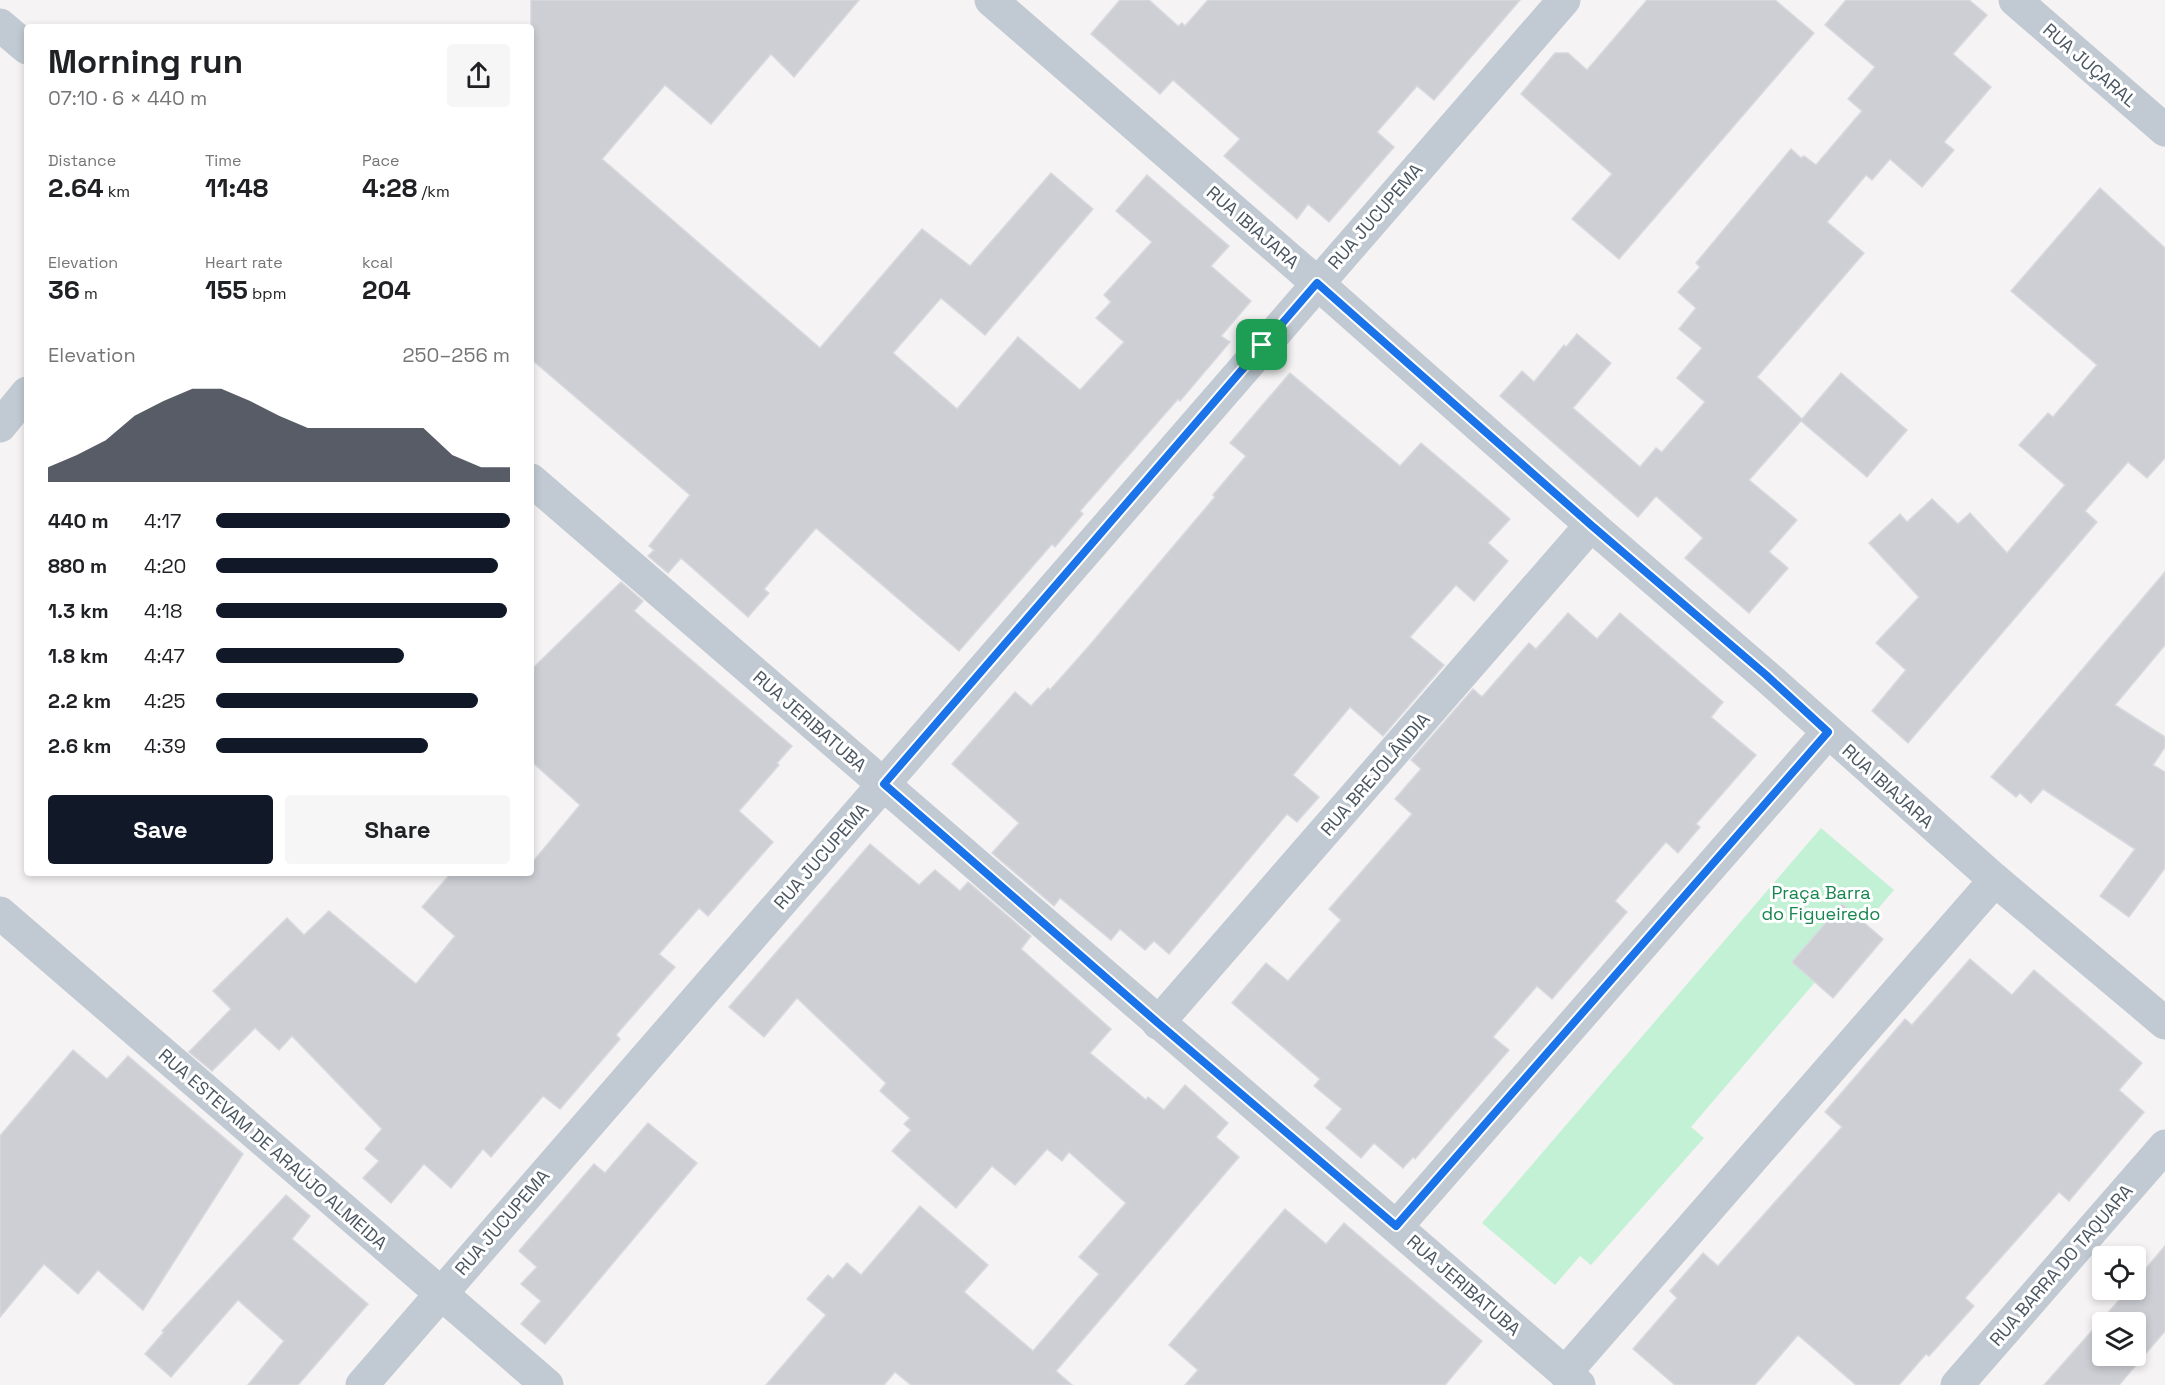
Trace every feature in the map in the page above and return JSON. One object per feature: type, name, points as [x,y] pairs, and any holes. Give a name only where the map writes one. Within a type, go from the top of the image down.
[{"type":"street","name":"RUA IBIAJARA","points":[[991,0],[1591,525],[1766,675],[1995,880],[2165,1023]]},
{"type":"street","name":"RUA JUCUPEMA","points":[[362,1385],[1564,0]]},
{"type":"street","name":"RUA JUÇARAL","points":[[2015,0],[2165,130]]},
{"type":"street","points":[[0,25],[24,45]]},
{"type":"street","points":[[0,426],[24,397]]},
{"type":"street","name":"RUA JERIBATUBA","points":[[534,483],[1572,1379]]},
{"type":"street","name":"RUA BREJOLÂNDIA","points":[[1158,1023],[1591,525]]},
{"type":"street","points":[[1396,1226],[1828,732]]},
{"type":"street","points":[[1572,1379],[1995,880]]},
{"type":"street","name":"RUA ESTEVAM DE ARAÚJO ALMEIDA","points":[[0,913],[547,1385]]},
{"type":"street","name":"RUA BARRA DO TAQUARA","points":[[1957,1385],[2165,1146]]},
{"type":"green space","name":"Praça Barra do Figueiredo","points":[[1821,828],[1894,890],[1691,1127],[1704,1138],[1591,1265],[1580,1256],[1555,1285],[1482,1223]]},
{"type":"building","points":[[531,0],[859,0],[794,77],[771,54],[711,124],[665,85],[602,159],[820,348],[922,229],[970,266],[1051,173],[1093,209],[985,335],[941,298],[893,353],[957,409],[1018,337],[1080,390],[1124,342],[1096,318],[1111,302],[1104,295],[1152,242],[1116,211],[1147,175],[1229,246],[1211,266],[1251,301],[1221,336],[1230,342],[1080,511],[1083,514],[1055,547],[1052,544],[959,651],[816,528],[764,589],[769,593],[748,617],[681,558],[668,573],[648,556],[654,550],[649,546],[690,495],[534,362],[534,24],[531,24]]},
{"type":"building","points":[[1120,0],[1149,0],[1178,26],[1182,23],[1185,26],[1208,0],[1520,0],[1434,100],[1417,86],[1377,132],[1394,147],[1329,222],[1308,204],[1297,219],[1224,156],[1240,139],[1173,80],[1160,94],[1091,34]]},
{"type":"building","points":[[1647,0],[1775,0],[1814,33],[1619,259],[1572,219],[1612,174],[1521,94],[1555,53],[1568,53],[1587,70]]},
{"type":"building","points":[[1846,0],[1969,0],[1987,15],[1953,54],[1991,87],[1944,142],[1954,150],[1922,187],[1890,159],[1872,180],[1866,175],[1827,222],[1864,253],[1757,377],[1802,419],[1841,373],[1907,430],[1867,477],[1801,421],[1749,480],[1797,520],[1769,552],[1788,568],[1749,613],[1685,558],[1703,538],[1656,496],[1638,517],[1500,396],[1522,371],[1534,382],[1564,345],[1566,347],[1577,334],[1611,363],[1573,408],[1640,467],[1656,448],[1662,452],[1705,402],[1677,378],[1702,348],[1679,329],[1696,308],[1678,292],[1700,267],[1696,263],[1791,149],[1801,158],[1804,156],[1816,165],[1862,111],[1848,99],[1875,67],[1825,25]]},
{"type":"building","points":[[2100,188],[2165,248],[2165,458],[2147,478],[2128,462],[2085,511],[2097,522],[1908,743],[1872,711],[1906,670],[1876,643],[1919,597],[1869,543],[1900,514],[1907,522],[1932,499],[1958,524],[1970,513],[2007,553],[2065,485],[2019,445],[2048,413],[2053,417],[2097,365],[2011,291]]},
{"type":"building","points":[[1290,373],[1400,466],[1421,443],[1480,493],[1510,519],[1488,543],[1508,561],[1474,601],[1456,585],[1410,637],[1444,665],[1383,736],[1350,707],[1293,775],[1319,797],[1297,822],[1287,814],[1169,954],[1154,941],[1145,950],[1120,929],[1111,940],[1060,898],[1054,906],[992,853],[1019,823],[952,764],[1015,692],[1031,706],[1048,688],[1050,690],[1089,646],[1215,497],[1213,495],[1246,456],[1230,443]]},
{"type":"building","points":[[2165,572],[2165,645],[2115,705],[2165,737],[2165,747],[2153,765],[2165,772],[2165,868],[2129,917],[2100,896],[2135,849],[2043,789],[2031,803],[2020,793],[2016,797],[1991,777]]},
{"type":"building","points":[[621,582],[643,601],[634,611],[792,746],[777,763],[779,765],[739,811],[773,842],[708,916],[699,908],[659,954],[675,967],[616,1035],[620,1039],[560,1109],[543,1096],[491,1157],[483,1149],[451,1188],[424,1164],[391,1203],[363,1178],[379,1161],[365,1149],[382,1129],[292,1036],[279,1050],[255,1028],[212,1071],[189,1052],[231,1009],[213,991],[287,918],[304,935],[329,911],[416,984],[455,936],[422,907],[448,876],[534,876],[534,860],[580,805],[534,764],[534,667]]},
{"type":"building","points":[[1568,613],[1597,639],[1620,613],[1723,702],[1711,717],[1756,755],[1696,824],[1700,827],[1678,853],[1666,842],[1615,901],[1627,912],[1552,999],[1537,986],[1493,1037],[1509,1050],[1415,1159],[1413,1157],[1403,1168],[1374,1143],[1361,1158],[1326,1128],[1342,1109],[1314,1086],[1320,1079],[1232,1003],[1266,963],[1288,981],[1341,920],[1329,909],[1412,814],[1395,799],[1421,769],[1411,760],[1473,689],[1482,697],[1529,643],[1536,649]]},
{"type":"building","points":[[870,844],[919,885],[935,870],[960,891],[968,882],[1031,936],[1021,949],[1111,1029],[1090,1053],[1146,1100],[1148,1097],[1164,1110],[1185,1085],[1228,1123],[1216,1137],[1239,1157],[1056,1371],[1072,1385],[911,1385],[895,1372],[884,1385],[766,1385],[826,1315],[807,1299],[828,1275],[833,1279],[847,1263],[861,1275],[920,1206],[988,1265],[964,1292],[1033,1351],[1099,1274],[1079,1257],[1126,1203],[1069,1152],[1062,1161],[1047,1149],[1015,1185],[992,1166],[956,1208],[892,1151],[911,1130],[904,1124],[910,1118],[880,1091],[886,1083],[797,998],[764,1037],[729,1007]]},
{"type":"building","points":[[1842,904],[1883,939],[1833,998],[1792,962]]},
{"type":"building","points":[[1970,959],[2012,995],[2034,970],[2142,1063],[2119,1090],[2144,1112],[2069,1201],[2059,1192],[1965,1298],[1974,1306],[1899,1385],[1856,1385],[1798,1335],[1755,1385],[1675,1385],[1633,1349],[1677,1298],[1670,1291],[1703,1253],[1718,1266],[1842,1127],[1825,1112],[1905,1019],[1912,1025]]},
{"type":"building","points":[[73,1050],[107,1079],[128,1056],[243,1154],[143,1310],[98,1270],[78,1294],[44,1264],[0,1317],[0,1136]]},
{"type":"building","points":[[648,1123],[697,1163],[545,1344],[521,1324],[541,1301],[521,1284],[537,1267],[519,1251],[594,1164],[605,1173]]},
{"type":"building","points":[[286,1195],[310,1216],[292,1239],[368,1304],[298,1385],[248,1385],[284,1341],[238,1300],[171,1377],[145,1354],[164,1332],[162,1331]]},
{"type":"building","points":[[1285,1209],[1326,1244],[1344,1223],[1482,1341],[1445,1385],[1185,1385],[1198,1370],[1169,1345]]},
{"type":"building","points":[[2165,1246],[2165,1331],[2146,1353],[2146,1312],[2109,1312],[2119,1300],[2146,1300],[2146,1268]]},
{"type":"building","points":[[2092,1331],[2092,1366],[2135,1366],[2119,1385],[2044,1385]]},
{"type":"route","points":[[1317,283],[1591,525],[1766,675],[1828,732],[1396,1226],[1158,1023],[884,784],[1262,345],[1317,283]]}]
